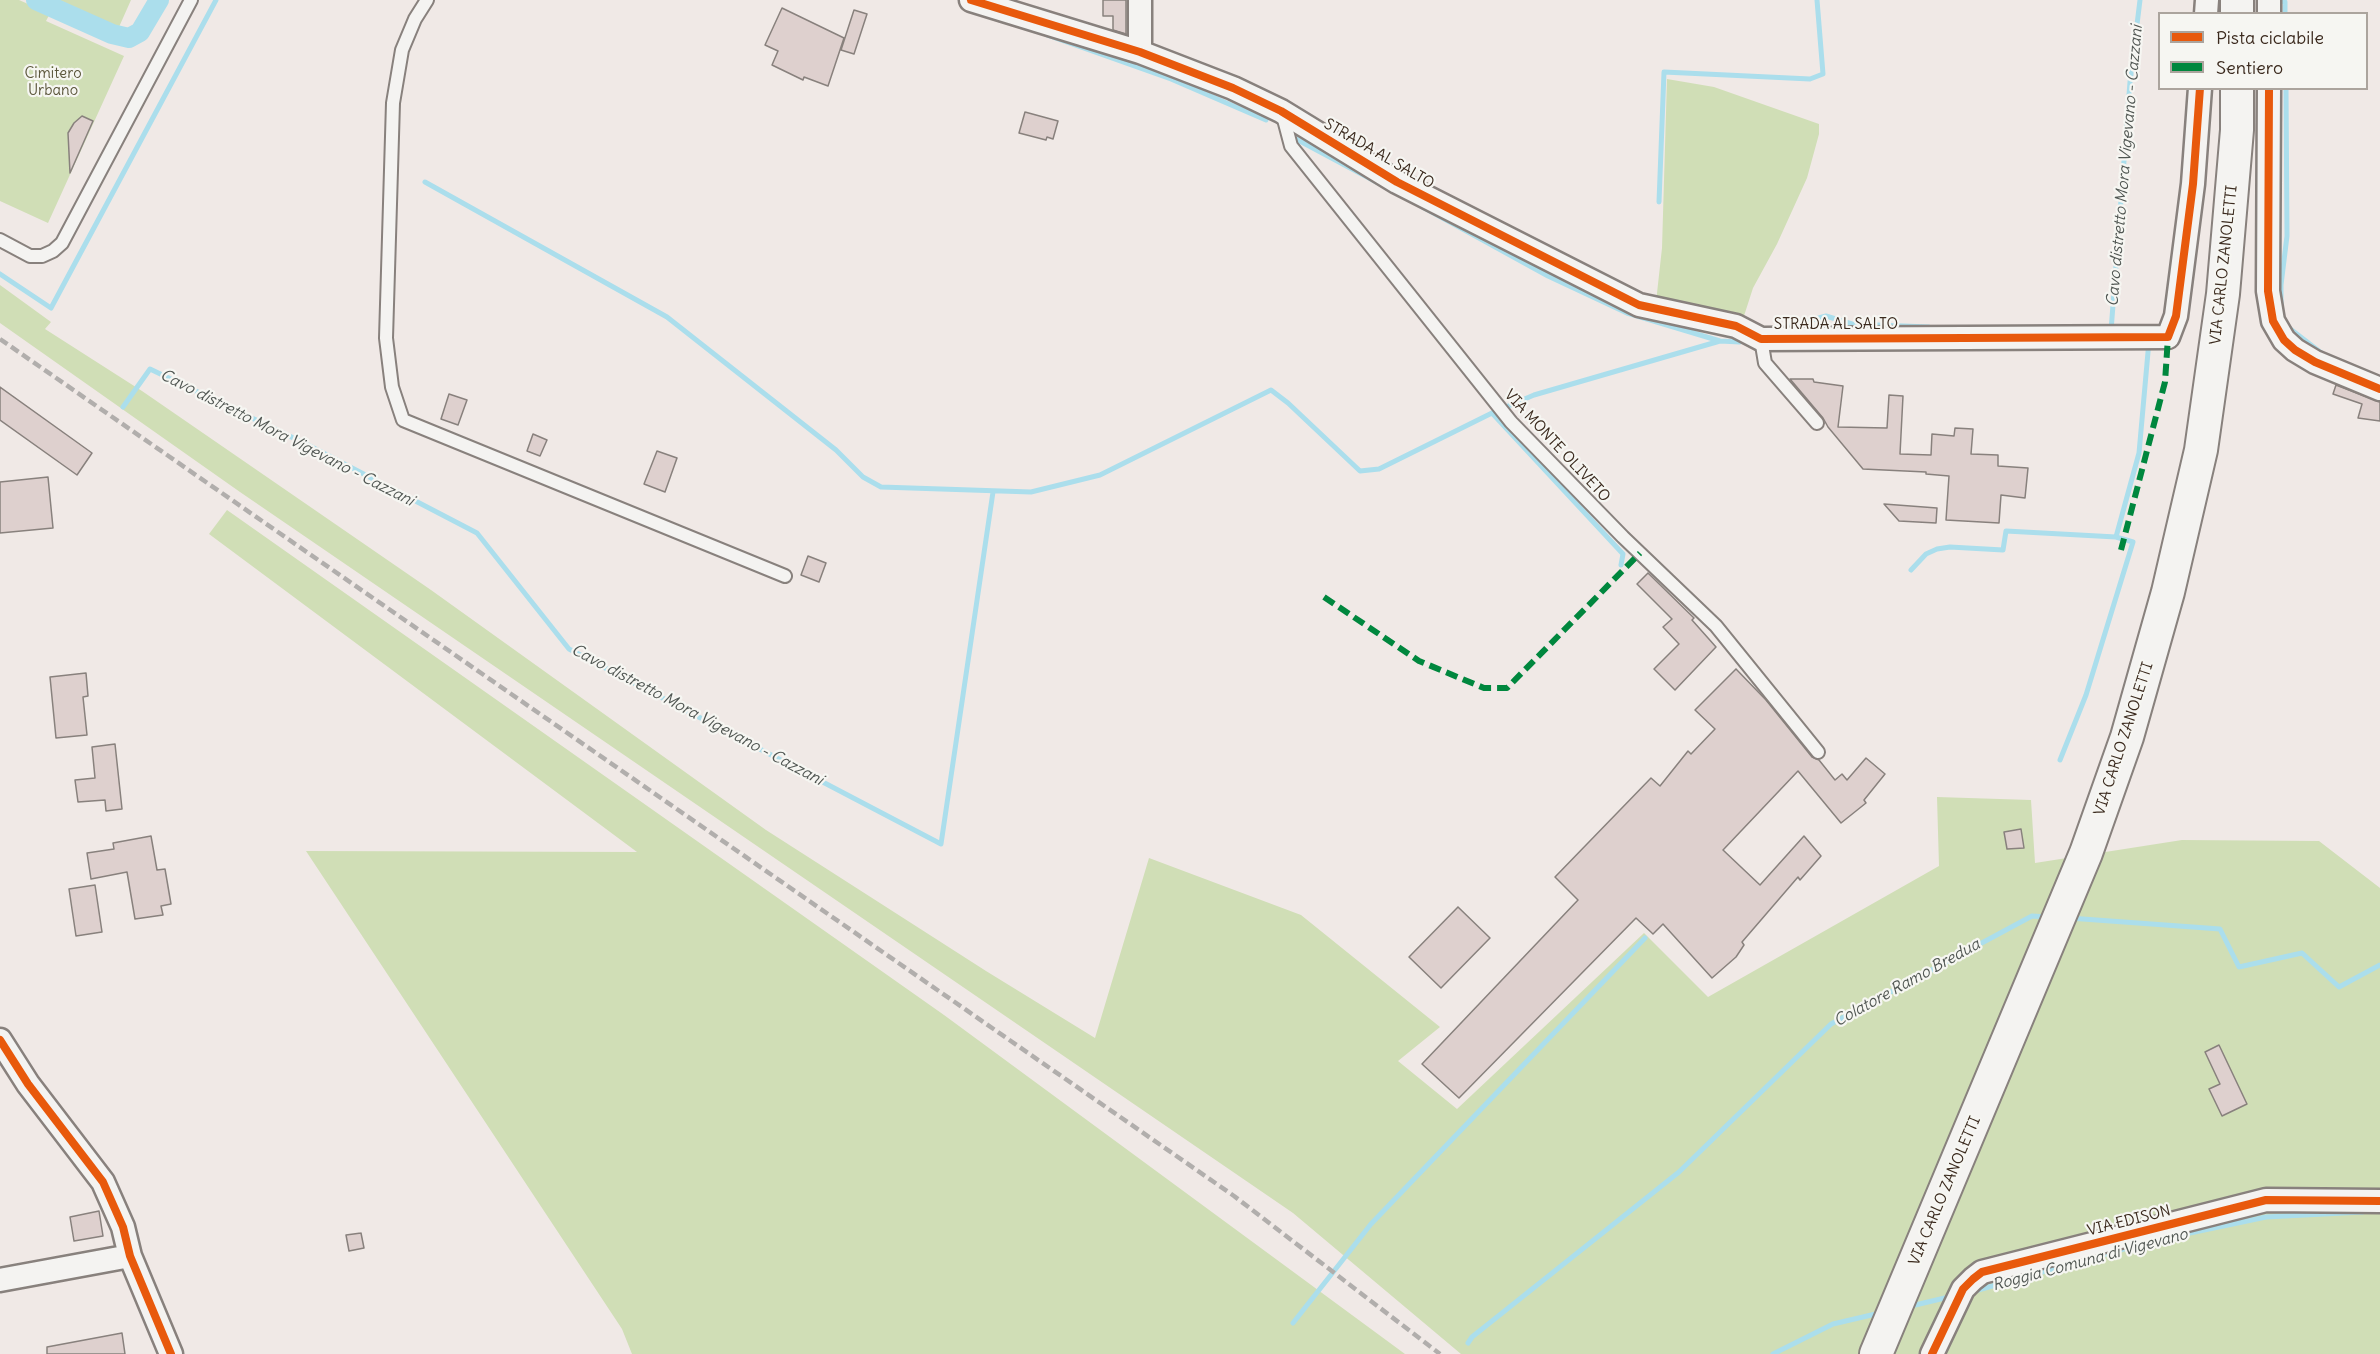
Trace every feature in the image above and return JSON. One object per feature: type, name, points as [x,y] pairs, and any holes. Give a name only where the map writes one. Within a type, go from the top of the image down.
[{"type":"main road","name":"VIA CARLO ZANOLETTI","points":[[1876,1354],[2061,915],[2086,853],[2127,737],[2168,592],[2201,450],[2223,294],[2237,130],[2237,90]]},
{"type":"street","name":"STRADA AL SALTO","points":[[971,0],[1140,52],[1233,88],[1281,111],[1397,182],[1639,305],[1736,326],[1756,336],[2168,337],[2176,315],[2193,184],[2200,90]]},
{"type":"street","points":[[1140,0],[1140,52]]},
{"type":"street","points":[[2269,90],[2268,291],[2272,321],[2284,340],[2295,350],[2315,362],[2380,389]]},
{"type":"street","points":[[0,1040],[28,1084],[103,1182],[123,1227],[130,1256],[171,1354]]},
{"type":"street","name":"VIA EDISON","points":[[1932,1354],[1960,1295],[1982,1272],[2266,1200],[2380,1201]]},
{"type":"street","points":[[0,1280],[130,1256]]},
{"type":"lane","points":[[0,240],[30,256],[42,256],[53,251],[62,243],[191,0]]},
{"type":"lane","points":[[428,0],[415,19],[402,50],[393,103],[386,338],[392,387],[403,420],[785,576]]},
{"type":"lane","name":"VIA MONTE OLIVETO","points":[[1281,111],[1291,146],[1506,416],[1623,537],[1716,626],[1818,752]]},
{"type":"lane","points":[[1756,336],[1765,363],[1817,423]]},
{"type":"green space","name":"Cimitero Urbano","points":[[0,0],[19,0],[35,7],[38,0],[57,0],[46,21],[124,56],[48,223],[0,201]]},
{"type":"green space","points":[[59,0],[131,0],[119,27]]},
{"type":"green space","points":[[1667,79],[1714,87],[1819,124],[1819,134],[1807,178],[1777,244],[1753,288],[1743,319],[1656,302],[1662,248]]},
{"type":"green space","points":[[0,285],[51,322],[45,329],[142,391],[431,590],[766,830],[1095,1038],[1149,858],[1301,915],[1440,1027],[1398,1061],[1457,1109],[1644,933],[1708,997],[1939,866],[1937,797],[2031,800],[2035,863],[2182,840],[2319,841],[2380,888],[2380,1354],[1461,1354],[1293,1213],[240,492],[0,323]]},
{"type":"green space","points":[[227,510],[944,1015],[1405,1354],[632,1354],[622,1329],[306,851],[637,852],[209,534]]},
{"type":"building","points":[[1103,0],[1126,0],[1126,34],[1113,30],[1113,16],[1103,16]]},
{"type":"building","points":[[782,8],[844,38],[828,86],[804,77],[803,80],[772,65],[778,51],[765,45]]},
{"type":"building","points":[[854,10],[867,14],[854,54],[841,50]]},
{"type":"building","points":[[1025,112],[1058,121],[1053,139],[1047,137],[1046,140],[1019,133]]},
{"type":"building","points":[[82,116],[93,121],[70,173],[68,133]]},
{"type":"building","points":[[1790,379],[1813,379],[1814,382],[1843,386],[1838,427],[1887,428],[1889,395],[1903,396],[1900,454],[1931,455],[1932,434],[1954,436],[1955,428],[1973,429],[1971,454],[1998,455],[1998,466],[2028,468],[2025,498],[2001,495],[1999,523],[1946,520],[1949,476],[1926,474],[1926,472],[1863,469]]},
{"type":"building","points":[[2336,385],[2380,402],[2380,421],[2358,418],[2362,404],[2333,394]]},
{"type":"building","points":[[0,387],[92,453],[77,475],[0,420]]},
{"type":"building","points":[[449,394],[467,400],[458,425],[441,419]]},
{"type":"building","points":[[533,434],[547,440],[540,456],[527,451]]},
{"type":"building","points":[[657,451],[677,458],[665,492],[644,484]]},
{"type":"building","points":[[48,477],[53,528],[0,533],[0,482]]},
{"type":"building","points":[[1884,504],[1937,508],[1936,523],[1899,521]]},
{"type":"building","points":[[808,556],[826,563],[819,582],[801,575]]},
{"type":"building","points":[[1648,573],[1694,618],[1692,620],[1716,647],[1675,690],[1654,669],[1679,644],[1663,627],[1672,619],[1637,584]]},
{"type":"building","points":[[1736,669],[1766,700],[1812,757],[1819,760],[1835,780],[1842,774],[1847,780],[1866,758],[1885,774],[1864,800],[1866,803],[1841,823],[1798,771],[1723,850],[1760,885],[1804,836],[1821,856],[1800,880],[1798,877],[1742,942],[1744,945],[1736,957],[1712,978],[1663,924],[1653,934],[1636,918],[1459,1098],[1422,1064],[1578,900],[1555,877],[1651,778],[1660,786],[1688,751],[1691,754],[1715,729],[1695,710]]},
{"type":"building","points":[[86,673],[88,696],[83,697],[87,735],[56,738],[50,677]]},
{"type":"building","points":[[115,744],[122,809],[106,811],[105,800],[78,802],[75,780],[95,778],[92,747]]},
{"type":"building","points":[[2021,829],[2024,848],[2007,849],[2004,832]]},
{"type":"building","points":[[151,836],[157,870],[165,869],[171,904],[161,906],[163,915],[135,919],[127,872],[91,879],[87,853],[114,849],[113,843]]},
{"type":"building","points":[[95,885],[102,932],[76,936],[69,889]]},
{"type":"building","points":[[1458,907],[1490,938],[1441,988],[1409,957]]},
{"type":"building","points":[[2219,1045],[2247,1104],[2222,1116],[2209,1089],[2220,1084],[2205,1052]]},
{"type":"building","points":[[99,1211],[103,1236],[74,1241],[70,1217]]},
{"type":"building","points":[[361,1233],[364,1248],[349,1251],[346,1235]]},
{"type":"building","points":[[122,1333],[125,1354],[47,1354],[47,1347]]},
{"type":"waterway","points":[[36,0],[112,34],[129,38],[140,32],[159,0]]},
{"type":"waterway","points":[[0,274],[51,308],[216,0]]},
{"type":"waterway","name":"Cavo distretto Mora Vigevano - Cazzani","points":[[1659,202],[1664,72],[1810,79],[1823,74],[1817,0]]},
{"type":"waterway","name":"Cavo distretto Mora Vigevano - Cazzani","points":[[2111,331],[2130,82],[2140,0]]},
{"type":"waterway","name":"Cavo distretto Mora Vigevano - Cazzani","points":[[2274,1],[2285,2],[2285,12]]},
{"type":"waterway","points":[[1047,35],[1171,79],[1266,120]]},
{"type":"waterway","name":"Cavo distretto Mora Vigevano - Cazzani","points":[[2281,305],[2287,236],[2286,90]]},
{"type":"waterway","name":"Cavo distretto Mora Vigevano - Cazzani","points":[[1296,139],[1382,185]]},
{"type":"waterway","name":"Cavo distretto Mora Vigevano - Cazzani","points":[[425,182],[667,317],[836,450],[863,477],[881,487],[1031,492],[1100,475],[1271,390],[1288,403],[1360,471],[1379,469],[1492,413],[1534,395],[1720,341]]},
{"type":"waterway","name":"Cavo distretto Mora Vigevano - Cazzani","points":[[1419,205],[1548,276],[1627,313],[1720,341],[1740,342],[1748,339]]},
{"type":"waterway","name":"Cavo distretto Mora Vigevano - Cazzani","points":[[1776,330],[1826,316],[1852,324],[1929,327]]},
{"type":"waterway","name":"Cavo distretto Mora Vigevano - Cazzani","points":[[2289,328],[2324,355]]},
{"type":"waterway","name":"Cavo distretto Mora Vigevano - Cazzani","points":[[2060,760],[2086,695],[2133,542],[2116,537],[2139,453],[2149,341]]},
{"type":"waterway","name":"Cavo distretto Mora Vigevano - Cazzani","points":[[123,407],[150,369],[306,444],[477,533],[569,649],[941,844],[993,492]]},
{"type":"waterway","name":"Cavo distretto Mora Vigevano - Cazzani","points":[[1492,413],[1623,554],[1621,565]]},
{"type":"waterway","name":"Cavo distretto Mora Vigevano - Cazzani","points":[[1911,570],[1926,554],[1937,549],[1950,547],[2003,550],[2006,531],[2116,537]]},
{"type":"waterway","name":"Colatore Ramo Bredua","points":[[1468,1343],[1472,1337],[1679,1172],[1831,1024],[2032,916],[2048,917]]},
{"type":"waterway","name":"Colatore Ramo Bredua","points":[[2069,918],[2220,929],[2239,967],[2302,953],[2339,987],[2380,965]]},
{"type":"waterway","points":[[1293,1323],[1371,1224],[1645,938]]},
{"type":"waterway","name":"Roggia Comuna di Vigevano","points":[[1971,1292],[2152,1241],[2266,1217],[2363,1212]]},
{"type":"waterway","name":"Roggia Comuna di Vigevano","points":[[1907,1307],[1953,1296]]},
{"type":"waterway","name":"Roggia Comuna di Vigevano","points":[[1773,1354],[1833,1324],[1880,1313]]},
{"type":"railway","points":[[0,339],[1234,1196],[1440,1354]]},
{"type":"marked path","points":[[2121,550],[2165,382],[2168,337]]},
{"type":"marked path","points":[[1324,597],[1419,661],[1484,688],[1507,688],[1640,553]]},
{"type":"cycle path","points":[[971,0],[1140,52],[1233,88],[1281,111],[1397,182],[1639,305],[1736,326],[1761,339],[2168,337],[2176,316],[2193,184],[2200,90]]},
{"type":"cycle path","points":[[2269,90],[2268,291],[2273,321],[2284,340],[2295,350],[2315,362],[2380,389]]},
{"type":"cycle path","points":[[0,1040],[28,1084],[103,1182],[123,1227],[130,1256],[171,1354]]},
{"type":"cycle path","points":[[1932,1354],[1963,1289],[1982,1272],[2266,1200],[2380,1201]]}]
